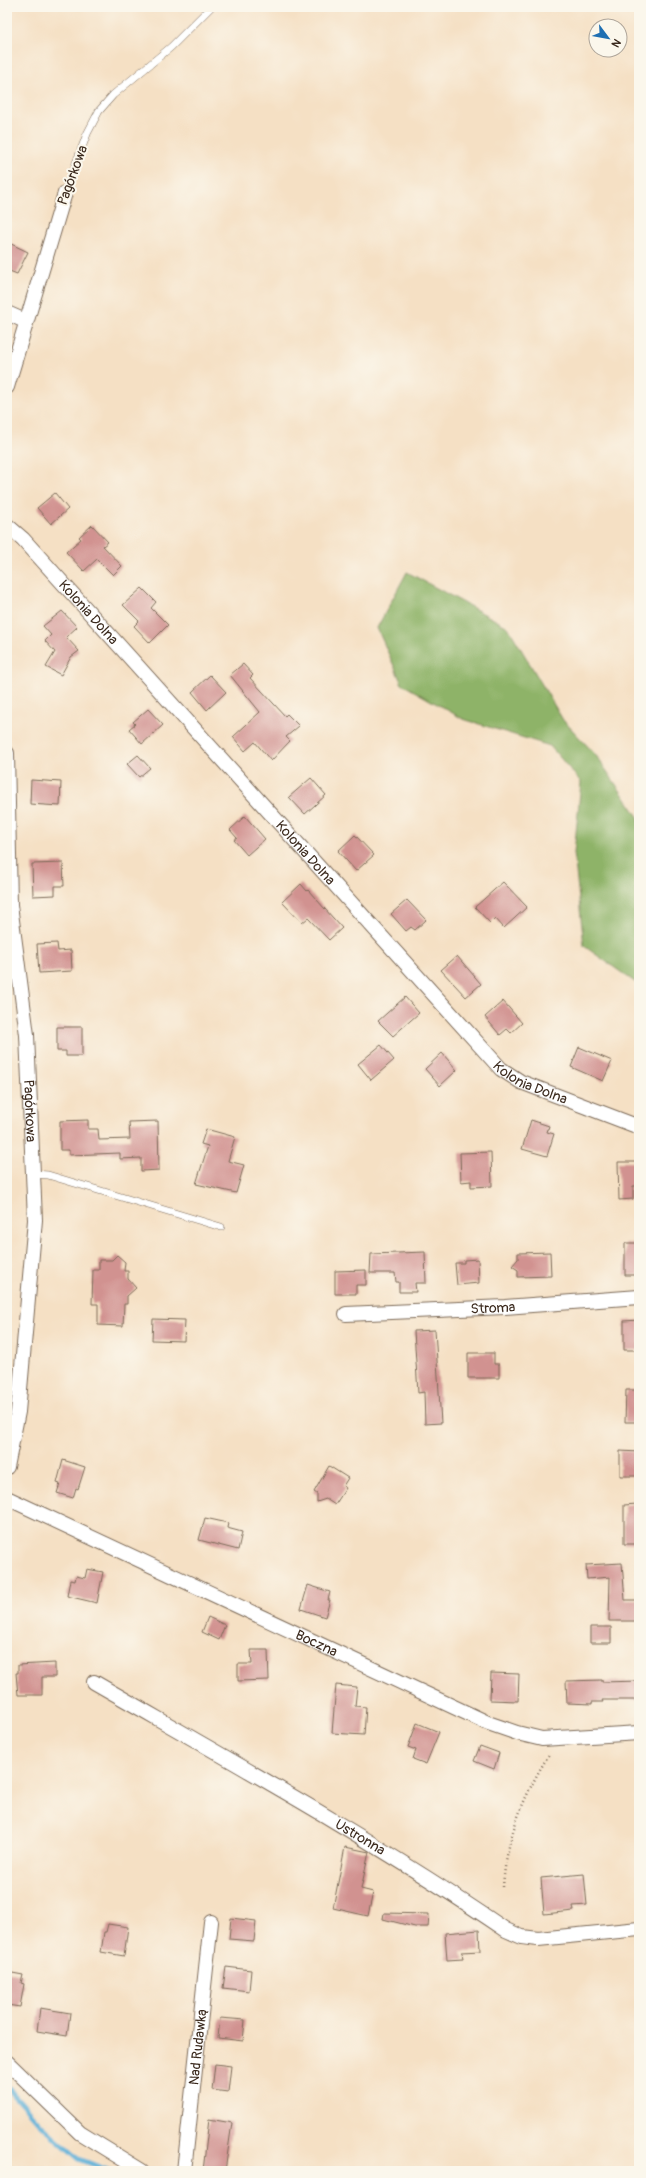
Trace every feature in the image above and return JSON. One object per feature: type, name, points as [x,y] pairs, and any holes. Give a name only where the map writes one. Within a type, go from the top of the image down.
[{"type":"street","name":"Pagórkowa","points":[[7,387],[25,321],[65,193]]},
{"type":"street","points":[[7,313],[25,321]]},
{"type":"street","name":"Kolonia Dolna","points":[[7,526],[23,539],[500,1069],[521,1082],[639,1127]]},
{"type":"street","name":"Pagórkowa","points":[[7,753],[10,905],[27,1035],[35,1220],[18,1412],[7,1467]]},
{"type":"street","name":"Stroma","points":[[346,1314],[505,1307],[639,1297]]},
{"type":"street","name":"Boczna","points":[[7,1498],[488,1723],[542,1739],[639,1733]]},
{"type":"street","name":"Ustronna","points":[[94,1682],[380,1849],[506,1930],[522,1937],[538,1939],[639,1929]]},
{"type":"street","name":"Nad Rudawką","points":[[184,2171],[211,1922]]},
{"type":"street","points":[[7,2062],[80,2133],[142,2171]]},
{"type":"lane","name":"Pagórkowa","points":[[65,193],[87,134],[99,111],[113,95],[171,47],[211,7]]},
{"type":"lane","points":[[34,1174],[48,1175],[221,1227]]},
{"type":"path","points":[[503,1887],[505,1860],[523,1800],[559,1737]]},
{"type":"green space","points":[[407,572],[508,627],[563,720],[595,754],[639,818],[639,985],[584,946],[574,853],[581,782],[550,746],[463,719],[402,684],[377,628]]},
{"type":"building","points":[[7,242],[28,252],[17,274],[7,270]]},
{"type":"building","points":[[55,493],[68,509],[51,524],[37,508]]},
{"type":"building","points":[[92,525],[108,542],[103,546],[122,566],[113,575],[97,559],[84,571],[66,552],[81,539],[79,537]]},
{"type":"building","points":[[142,588],[156,602],[151,608],[168,625],[150,643],[134,626],[139,621],[123,605]]},
{"type":"building","points":[[62,611],[77,627],[66,637],[79,651],[71,657],[61,675],[46,667],[55,652],[45,641],[51,635],[43,626]]},
{"type":"building","points":[[243,664],[253,675],[250,678],[285,716],[287,714],[299,726],[286,737],[290,741],[271,761],[255,742],[245,751],[233,737],[260,712],[230,675]]},
{"type":"building","points":[[210,675],[226,692],[207,710],[192,692]]},
{"type":"building","points":[[148,709],[163,725],[142,744],[129,729],[135,724],[133,722]]},
{"type":"building","points":[[138,755],[150,768],[139,777],[127,764]]},
{"type":"building","points":[[311,778],[326,795],[305,814],[289,797]]},
{"type":"building","points":[[31,780],[61,782],[60,806],[30,804]]},
{"type":"building","points":[[245,816],[265,839],[247,855],[234,840],[237,838],[230,830]]},
{"type":"building","points":[[355,835],[374,855],[356,871],[338,851]]},
{"type":"building","points":[[63,863],[64,886],[55,886],[55,895],[33,896],[32,864]]},
{"type":"building","points":[[503,882],[527,907],[504,928],[495,918],[490,923],[475,907]]},
{"type":"building","points":[[301,884],[342,928],[329,940],[308,918],[302,923],[282,902]]},
{"type":"building","points":[[407,900],[426,920],[415,930],[411,927],[406,931],[391,914]]},
{"type":"building","points":[[57,943],[58,951],[71,950],[72,971],[39,973],[37,944]]},
{"type":"building","points":[[457,956],[481,984],[466,997],[441,970]]},
{"type":"building","points":[[405,997],[419,1013],[393,1036],[378,1021]]},
{"type":"building","points":[[503,1001],[522,1023],[511,1033],[507,1029],[500,1035],[485,1017]]},
{"type":"building","points":[[57,1027],[82,1027],[82,1056],[66,1056],[66,1051],[57,1051]]},
{"type":"building","points":[[381,1045],[394,1060],[371,1080],[358,1064]]},
{"type":"building","points":[[579,1047],[612,1061],[603,1081],[571,1067]]},
{"type":"building","points":[[442,1053],[457,1070],[440,1086],[425,1069]]},
{"type":"building","points":[[88,1120],[88,1129],[98,1129],[99,1140],[130,1139],[129,1122],[158,1121],[159,1170],[141,1171],[141,1158],[120,1159],[120,1153],[69,1155],[69,1150],[60,1150],[60,1121]]},
{"type":"building","points":[[531,1120],[549,1126],[547,1132],[554,1134],[547,1156],[522,1149]]},
{"type":"building","points":[[206,1129],[235,1137],[228,1161],[244,1165],[236,1193],[196,1184],[208,1146],[201,1144]]},
{"type":"building","points":[[491,1152],[492,1186],[471,1187],[471,1181],[461,1182],[460,1153]]},
{"type":"building","points":[[618,1162],[639,1162],[639,1186],[633,1186],[633,1199],[619,1200]]},
{"type":"building","points":[[625,1243],[639,1243],[639,1275],[625,1275]]},
{"type":"building","points":[[425,1252],[426,1283],[415,1283],[416,1292],[399,1292],[399,1282],[396,1282],[395,1273],[370,1273],[371,1254]]},
{"type":"building","points":[[550,1252],[551,1276],[518,1277],[518,1270],[512,1266],[518,1259],[518,1253]]},
{"type":"building","points":[[117,1255],[125,1262],[124,1271],[128,1271],[128,1279],[136,1288],[127,1296],[127,1304],[124,1304],[123,1326],[98,1325],[98,1304],[92,1304],[93,1270],[99,1270],[99,1260],[112,1260]]},
{"type":"building","points":[[478,1259],[479,1283],[457,1285],[455,1263],[464,1263],[464,1260]]},
{"type":"building","points":[[366,1270],[366,1285],[356,1285],[356,1294],[335,1294],[335,1271]]},
{"type":"building","points":[[153,1319],[185,1320],[184,1341],[152,1340]]},
{"type":"building","points":[[639,1320],[639,1350],[624,1350],[624,1321]]},
{"type":"building","points":[[435,1330],[441,1423],[425,1424],[424,1392],[418,1393],[414,1331]]},
{"type":"building","points":[[468,1353],[494,1353],[494,1364],[499,1364],[499,1378],[468,1378]]},
{"type":"building","points":[[626,1390],[639,1390],[639,1422],[625,1422]]},
{"type":"building","points":[[620,1451],[639,1452],[639,1476],[620,1476]]},
{"type":"building","points":[[63,1460],[85,1467],[78,1489],[76,1488],[73,1498],[57,1493],[60,1484],[57,1483]]},
{"type":"building","points":[[329,1466],[348,1478],[343,1486],[346,1488],[335,1505],[326,1499],[317,1502],[317,1494],[314,1492]]},
{"type":"building","points":[[637,1504],[639,1544],[624,1544],[624,1505]]},
{"type":"building","points":[[205,1518],[228,1523],[227,1528],[242,1532],[238,1550],[199,1540]]},
{"type":"building","points":[[622,1563],[625,1600],[639,1600],[639,1621],[609,1621],[610,1577],[587,1579],[586,1565]]},
{"type":"building","points":[[87,1569],[103,1572],[97,1603],[67,1596],[70,1580],[75,1581],[76,1576],[85,1578]]},
{"type":"building","points":[[308,1585],[330,1592],[328,1600],[330,1600],[325,1617],[301,1609]]},
{"type":"building","points":[[208,1617],[225,1625],[219,1640],[202,1632]]},
{"type":"building","points":[[590,1627],[611,1627],[611,1643],[590,1643]]},
{"type":"building","points":[[251,1650],[268,1650],[269,1680],[238,1681],[238,1664],[252,1664]]},
{"type":"building","points":[[55,1663],[55,1677],[42,1677],[42,1695],[18,1695],[16,1673],[18,1673],[18,1665]]},
{"type":"building","points":[[491,1673],[519,1674],[518,1701],[490,1700]]},
{"type":"building","points":[[602,1680],[602,1682],[639,1681],[639,1700],[602,1700],[603,1702],[592,1702],[592,1704],[567,1703],[566,1681]]},
{"type":"building","points":[[336,1685],[357,1687],[355,1706],[366,1707],[364,1735],[332,1733]]},
{"type":"building","points":[[417,1723],[439,1732],[426,1764],[413,1759],[416,1750],[408,1747]]},
{"type":"building","points":[[480,1746],[499,1753],[494,1769],[474,1761]]},
{"type":"building","points":[[345,1847],[369,1852],[361,1889],[373,1892],[368,1916],[333,1908]]},
{"type":"building","points":[[584,1874],[587,1905],[573,1906],[574,1911],[544,1914],[541,1878]]},
{"type":"building","points":[[384,1913],[429,1914],[428,1927],[415,1927],[383,1919]]},
{"type":"building","points":[[231,1918],[256,1921],[254,1941],[229,1939]]},
{"type":"building","points":[[108,1924],[128,1927],[124,1956],[101,1952],[104,1932],[106,1932]]},
{"type":"building","points":[[479,1930],[480,1951],[462,1952],[463,1959],[447,1960],[445,1933]]},
{"type":"building","points":[[226,1967],[251,1970],[249,1991],[223,1988]]},
{"type":"building","points":[[7,1972],[23,1975],[21,1983],[24,1984],[20,2007],[7,2005]]},
{"type":"building","points":[[40,2008],[70,2013],[67,2036],[37,2031]]},
{"type":"building","points":[[220,2018],[245,2020],[243,2041],[218,2038]]},
{"type":"building","points":[[215,2064],[231,2066],[228,2092],[212,2090]]},
{"type":"building","points":[[209,2119],[232,2123],[225,2171],[203,2171]]},
{"type":"waterway","points":[[7,2087],[41,2125],[79,2159],[110,2171]]}]
